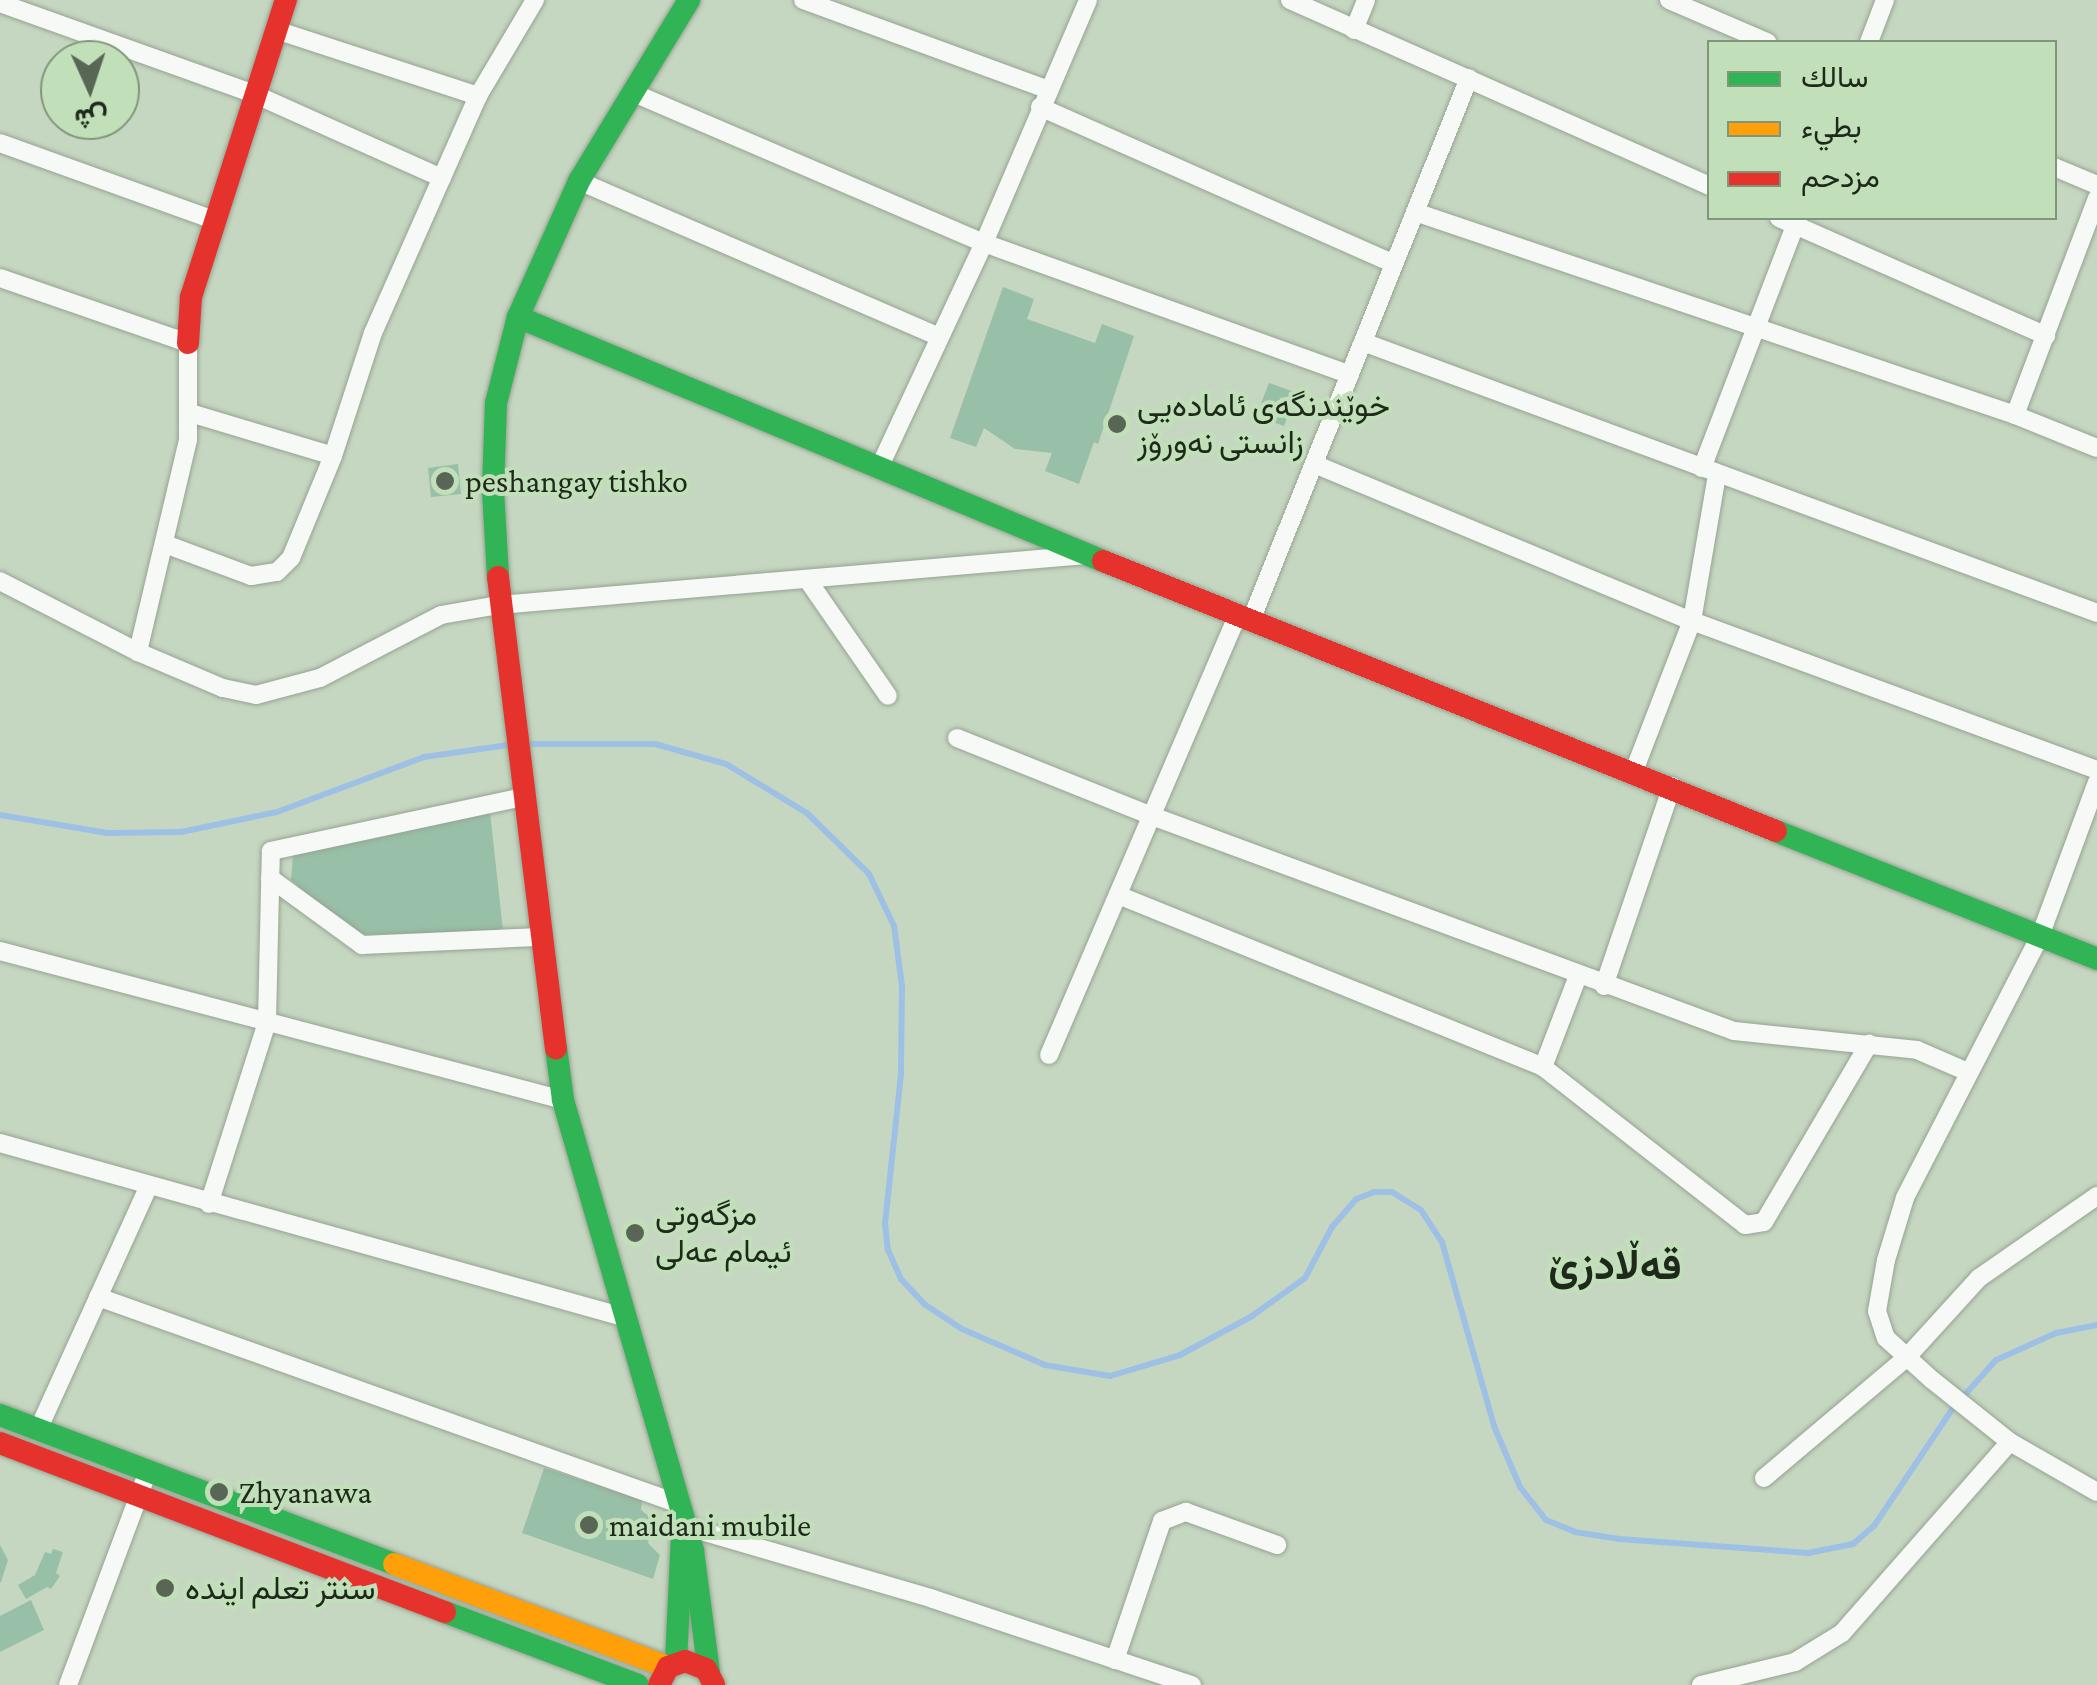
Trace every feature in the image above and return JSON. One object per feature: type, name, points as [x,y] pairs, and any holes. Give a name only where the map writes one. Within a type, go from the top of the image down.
[{"type":"street","points":[[138,652],[165,544],[190,413],[191,296],[286,0]]},
{"type":"street","points":[[165,544],[251,576],[277,572],[298,546],[334,456],[373,332],[478,96],[535,0]]},
{"type":"street","points":[[689,0],[636,94],[579,181],[518,317],[504,358],[493,444],[500,605],[521,794],[563,1100],[696,1564],[714,1682]]},
{"type":"street","points":[[803,0],[1044,99],[1394,264]]},
{"type":"street","points":[[880,466],[984,244],[1088,0]]},
{"type":"street","points":[[1290,0],[1707,185]]},
{"type":"street","points":[[1354,30],[1366,0]]},
{"type":"street","points":[[1669,0],[1762,40]]},
{"type":"street","points":[[1870,40],[1884,0]]},
{"type":"street","points":[[0,3],[254,94],[442,178]]},
{"type":"street","points":[[276,30],[478,96]]},
{"type":"street","points":[[1049,1055],[1152,816],[1314,464],[1469,78]]},
{"type":"street","points":[[636,94],[984,244],[1350,375]]},
{"type":"street","points":[[0,144],[214,220]]},
{"type":"street","points":[[2057,168],[2097,185]]},
{"type":"street","points":[[579,181],[938,336]]},
{"type":"street","points":[[2015,415],[2097,198]]},
{"type":"street","points":[[1415,212],[2015,415],[2097,448]]},
{"type":"street","points":[[1634,771],[1692,621],[1709,472],[1790,220],[2046,336]]},
{"type":"street","points":[[0,278],[188,343]]},
{"type":"street","points":[[518,317],[1087,555],[2097,959]]},
{"type":"street","points":[[1363,342],[2097,614]]},
{"type":"street","points":[[190,413],[334,456]]},
{"type":"street","points":[[1314,464],[1692,621],[2097,770]]},
{"type":"street","points":[[0,581],[138,652],[235,692],[269,693],[320,678],[440,615],[500,605],[1087,555]]},
{"type":"street","points":[[807,579],[888,696]]},
{"type":"street","points":[[957,738],[1152,816],[1734,1032],[1917,1050],[1968,1072]]},
{"type":"street","points":[[2097,782],[2040,936],[1905,1198],[1882,1280],[1878,1322],[1930,1379],[2010,1442],[2097,1492]]},
{"type":"street","points":[[1604,986],[1672,786]]},
{"type":"street","points":[[209,1204],[267,1022],[271,851],[521,794]]},
{"type":"street","points":[[270,878],[362,945],[541,937]]},
{"type":"street","points":[[1118,895],[1543,1067],[1745,1225],[1764,1222],[1869,1044]]},
{"type":"street","points":[[0,951],[563,1100]]},
{"type":"street","points":[[1543,1067],[1578,976]]},
{"type":"street","points":[[0,1143],[627,1318]]},
{"type":"street","points":[[38,1430],[148,1186]]},
{"type":"street","points":[[1764,1478],[1907,1358],[1979,1278],[2097,1196]]},
{"type":"street","points":[[98,1297],[681,1515],[1192,1685]]},
{"type":"street","points":[[0,1415],[38,1430],[142,1485],[638,1685]]},
{"type":"street","points":[[1701,1685],[1795,1662],[1842,1633],[2010,1442]]},
{"type":"street","points":[[0,1443],[142,1485],[668,1672],[695,1662],[714,1682]]},
{"type":"street","points":[[68,1685],[142,1485]]},
{"type":"street","points":[[1115,1660],[1162,1521],[1186,1512],[1277,1545]]},
{"type":"street","points":[[668,1672],[681,1515]]},
{"type":"building","points":[[1003,287],[1034,299],[1027,319],[1095,343],[1102,324],[1134,336],[1098,444],[1094,442],[1079,484],[1045,471],[1052,453],[1015,449],[984,428],[976,447],[950,438]]},
{"type":"building","points":[[1269,383],[1297,393],[1284,426],[1256,416]]},
{"type":"building","name":"peshangay tishko","points":[[458,464],[461,494],[431,497],[428,468]]},
{"type":"building","points":[[490,812],[503,931],[356,935],[291,880],[293,855]]},
{"type":"building","name":"maidani mubile","points":[[544,1468],[642,1500],[641,1510],[654,1520],[648,1543],[660,1555],[653,1579],[522,1533]]},
{"type":"building","points":[[0,1545],[8,1560],[1,1582],[0,1582]]},
{"type":"building","points":[[53,1549],[63,1552],[56,1573],[60,1576],[51,1589],[47,1587],[26,1599],[18,1585],[35,1575],[45,1552],[51,1554]]},
{"type":"building","points":[[31,1600],[44,1630],[0,1652],[0,1616]]},
{"type":"waterway","points":[[521,744],[655,744],[726,764],[807,813],[869,874],[894,926],[902,986],[901,1074],[885,1223],[888,1250],[901,1279],[924,1304],[962,1329],[1045,1365],[1110,1376],[1180,1355],[1252,1316],[1305,1278],[1332,1227],[1356,1199],[1374,1192],[1392,1192],[1421,1210],[1442,1242],[1494,1426],[1520,1487],[1546,1520],[1575,1532],[1619,1539],[1808,1553],[1853,1544],[1874,1526],[1953,1408],[1996,1360],[2056,1333],[2097,1325]]},
{"type":"waterway","points":[[0,815],[108,833],[181,832],[277,812],[424,757],[508,745]]},
{"type":"traffic: fast","points":[[498,577],[493,489],[496,403],[518,317],[579,181],[689,0]]},
{"type":"traffic: fast","points":[[518,317],[1103,561]]},
{"type":"traffic: fast","points":[[1776,831],[2097,959]]},
{"type":"traffic: fast","points":[[556,1048],[563,1100],[693,1551],[709,1672]]},
{"type":"traffic: fast","points":[[0,1415],[394,1564]]},
{"type":"traffic: fast","points":[[676,1662],[682,1535]]},
{"type":"traffic: fast","points":[[445,1612],[638,1685]]},
{"type":"traffic: slow","points":[[394,1564],[668,1667]]},
{"type":"traffic: jam","points":[[188,343],[191,297],[286,0]]},
{"type":"traffic: jam","points":[[1103,561],[1776,831]]},
{"type":"traffic: jam","points":[[498,577],[556,1048]]},
{"type":"traffic: jam","points":[[0,1443],[445,1612]]},
{"type":"traffic: jam","points":[[659,1685],[668,1667],[685,1661],[706,1669],[714,1685]]},
{"type":"place","name":"خوێندنگەی ئامادەیی زانستی نەورۆز","points":[[1117,424]]},
{"type":"place","name":"peshangay tishko","points":[[445,481]]},
{"type":"place","name":"مزگەوتی ئیمام عەلی","points":[[635,1233]]},
{"type":"place","name":"Zhyanawa","points":[[219,1492]]},
{"type":"place","name":"maidani mubile","points":[[589,1525]]},
{"type":"place","name":"سنتر تعلم اينده","points":[[165,1588]]},
{"type":"district","name":"قەڵادزێ","points":[[1615,1265]]}]
